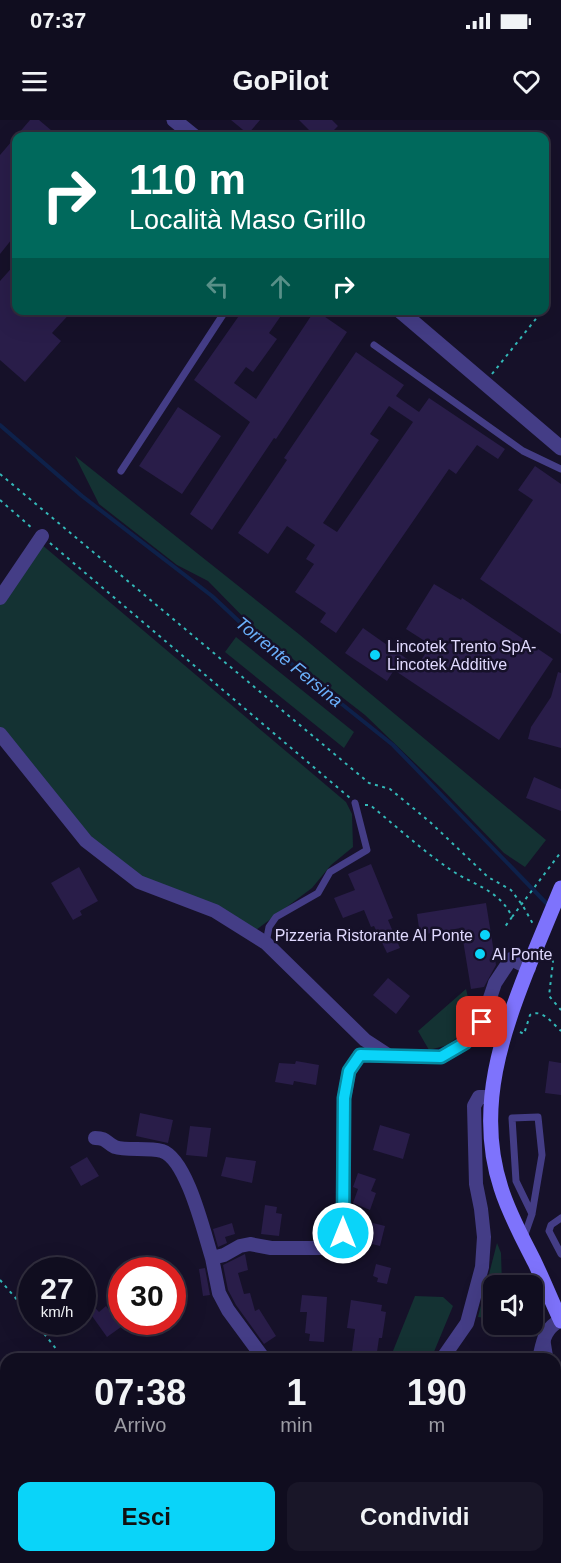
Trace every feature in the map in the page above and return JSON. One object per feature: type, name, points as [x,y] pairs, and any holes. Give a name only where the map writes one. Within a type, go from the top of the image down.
[{"type":"main road","points":[[561,888],[500,1050],[492,1097],[491,1137],[496,1171],[507,1205],[561,1321]]},
{"type":"street","points":[[174,120],[189,132]]},
{"type":"street","points":[[405,315],[561,448]]},
{"type":"street","points":[[0,598],[42,536]]},
{"type":"street","points":[[0,734],[86,841],[139,882],[214,911],[266,943],[365,1040],[388,1055]]},
{"type":"street","points":[[212,1258],[224,1256],[240,1246],[250,1244],[271,1248],[327,1248],[343,1233],[344,1098],[349,1071],[360,1055],[441,1057],[465,1043],[482,1022],[495,983],[511,959],[531,963]]},
{"type":"street","points":[[446,1353],[467,1323],[482,1267],[484,1237],[476,1184],[474,1106],[479,1097],[492,1097]]},
{"type":"street","points":[[95,1138],[104,1138],[116,1147],[144,1148],[164,1152],[178,1163],[188,1183],[212,1258],[219,1293],[228,1310],[260,1353]]},
{"type":"street","points":[[541,1353],[551,1324],[561,1321]]},
{"type":"lane","points":[[121,471],[223,315]]},
{"type":"lane","points":[[374,345],[523,451],[561,469]]},
{"type":"lane","points":[[266,943],[269,927],[276,918],[318,893],[330,872],[367,850],[355,803]]},
{"type":"lane","points":[[523,1239],[532,1214],[542,1155],[538,1117],[512,1118],[516,1181],[532,1214]]},
{"type":"lane","points":[[561,1218],[551,1225],[549,1231],[561,1254]]},
{"type":"lane","points":[[547,1333],[549,1353]]},
{"type":"path","points":[[485,384],[540,315]]},
{"type":"path","points":[[0,474],[369,783],[390,789],[430,822],[488,878],[511,890],[533,925]]},
{"type":"path","points":[[0,500],[355,803],[370,805],[450,869],[491,891],[507,906],[512,917]]},
{"type":"path","points":[[504,928],[561,852]]},
{"type":"path","points":[[548,952],[554,962],[549,996],[561,1011]]},
{"type":"path","points":[[515,1030],[524,1034],[530,1015],[536,1012],[541,1013],[561,1031]]},
{"type":"path","points":[[0,1280],[18,1301]]},
{"type":"path","points":[[45,1335],[59,1353]]},
{"type":"green space","points":[[75,456],[300,635],[546,840],[525,867],[504,853],[365,715],[258,632],[208,581],[177,565],[99,504]]},
{"type":"green space","points":[[41,544],[346,802],[352,814],[353,847],[331,865],[312,888],[256,930],[140,880],[89,839],[0,728],[0,603]]},
{"type":"green space","points":[[236,637],[354,732],[344,748],[225,652]]},
{"type":"green space","points":[[466,989],[470,1006],[468,1028],[448,1045],[429,1050],[418,1031]]},
{"type":"green space","points":[[497,1243],[501,1253],[502,1275],[489,1275]]},
{"type":"green space","points":[[415,1296],[443,1297],[453,1306],[433,1353],[392,1353]]},
{"type":"green space","points":[[483,1298],[483,1318],[478,1317]]},
{"type":"building","points":[[30,120],[39,120],[53,132],[20,132]]},
{"type":"building","points":[[231,120],[260,120],[250,132],[246,132]]},
{"type":"building","points":[[299,120],[332,120],[338,126],[332,132],[311,132]]},
{"type":"building","points":[[12,141],[12,239],[0,254],[0,155]]},
{"type":"building","points":[[12,268],[12,315],[68,315],[52,333],[61,341],[25,382],[0,360],[0,281]]},
{"type":"building","points":[[240,315],[282,315],[269,333],[277,339],[253,372],[246,367],[234,383],[256,399],[312,315],[322,315],[347,332],[212,530],[190,514],[250,422],[194,380]]},
{"type":"building","points":[[356,352],[404,385],[396,396],[419,412],[429,398],[505,449],[498,459],[477,445],[456,474],[449,469],[336,633],[320,622],[326,613],[295,592],[314,564],[306,559],[315,545],[287,526],[268,554],[238,533],[287,460],[284,458]],"holes":[[[389,406],[413,422],[337,532],[323,523],[379,440],[370,434]]]},
{"type":"building","points":[[178,407],[221,436],[182,494],[139,466]]},
{"type":"building","points":[[535,466],[561,484],[561,634],[480,579],[533,500],[518,490]]},
{"type":"building","points":[[434,584],[461,600],[462,598],[553,659],[499,740],[394,670],[387,681],[345,653],[363,628],[417,666],[431,645],[406,629]]},
{"type":"building","points":[[558,672],[561,673],[561,748],[528,739],[531,727],[551,697]]},
{"type":"building","points":[[534,777],[561,789],[561,811],[526,798]]},
{"type":"building","points":[[371,864],[393,918],[388,920],[400,948],[387,953],[374,926],[371,927],[364,910],[343,918],[334,898],[355,890],[348,874]]},
{"type":"building","points":[[79,867],[98,901],[80,911],[82,915],[73,920],[51,883]]},
{"type":"building","name":"Al Ponte","points":[[486,903],[496,965],[484,987],[471,989],[461,928],[420,935],[417,914]]},
{"type":"building","points":[[388,978],[410,996],[396,1014],[373,995]]},
{"type":"building","points":[[296,1061],[319,1065],[316,1085],[294,1081],[293,1085],[275,1082],[279,1063],[295,1064]]},
{"type":"building","points":[[549,1061],[561,1063],[561,1095],[545,1093]]},
{"type":"building","points":[[140,1113],[173,1120],[168,1143],[136,1136]]},
{"type":"building","points":[[380,1125],[410,1134],[403,1159],[373,1150]]},
{"type":"building","points":[[190,1126],[211,1128],[207,1157],[186,1155]]},
{"type":"building","points":[[87,1157],[99,1176],[81,1186],[70,1167]]},
{"type":"building","points":[[226,1157],[256,1161],[252,1183],[221,1176]]},
{"type":"building","points":[[358,1173],[376,1179],[371,1191],[376,1193],[370,1210],[353,1203],[358,1189],[353,1187]]},
{"type":"building","points":[[265,1205],[277,1207],[276,1213],[282,1214],[279,1236],[261,1234]]},
{"type":"building","points":[[361,1220],[385,1226],[380,1246],[356,1240]]},
{"type":"building","points":[[232,1223],[235,1234],[225,1237],[227,1243],[218,1247],[213,1229]]},
{"type":"building","points":[[245,1254],[248,1270],[238,1273],[244,1294],[250,1293],[255,1311],[259,1309],[276,1336],[264,1344],[228,1290],[223,1265]]},
{"type":"building","points":[[376,1264],[391,1268],[387,1284],[377,1282],[378,1278],[373,1276]]},
{"type":"building","points":[[205,1268],[210,1295],[203,1296],[199,1269]]},
{"type":"building","points":[[302,1295],[327,1297],[324,1342],[309,1341],[310,1334],[305,1333],[307,1312],[300,1312]]},
{"type":"building","points":[[351,1300],[382,1305],[381,1311],[386,1312],[377,1353],[352,1353],[355,1329],[347,1328]]},
{"type":"building","points":[[106,1306],[110,1335],[107,1337],[96,1322],[96,1309],[99,1312]]},
{"type":"waterway","name":"Torrente Fersina","points":[[0,425],[82,496],[212,596],[244,626],[393,745],[549,906]]},
{"type":"place","name":"Lincotek Trento SpA- Lincotek Additive","points":[[375,655]]},
{"type":"place","name":"Pizzeria Ristorante Al Ponte","points":[[485,935]]},
{"type":"place","name":"Al Ponte","points":[[480,954]]},
{"type":"route","points":[[343,1233],[344,1098],[349,1071],[360,1055],[441,1057],[465,1043],[482,1022]]}]
